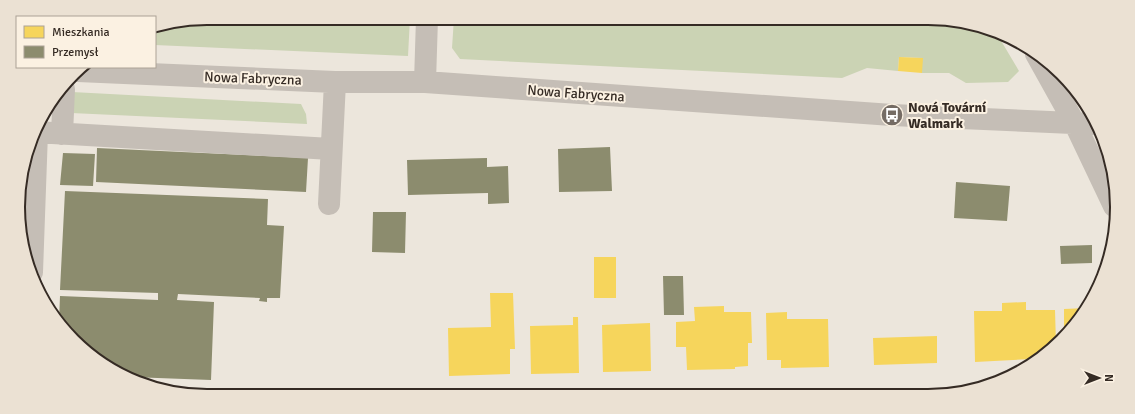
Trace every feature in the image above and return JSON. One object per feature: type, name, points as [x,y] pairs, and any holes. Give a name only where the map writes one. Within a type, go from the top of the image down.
[{"type":"street","points":[[425,82],[427,25]]},
{"type":"street","points":[[1046,69],[1085,124],[1110,194]]},
{"type":"street","name":"Nowa Fabryczna","points":[[86,71],[335,82],[425,82],[884,115],[1085,124]]},
{"type":"street","points":[[329,204],[335,82]]},
{"type":"street","points":[[62,134],[64,95]]},
{"type":"street","points":[[41,132],[332,149]]},
{"type":"street","points":[[32,258],[36,146]]},
{"type":"green space","points":[[195,25],[410,25],[408,56],[156,45],[156,32],[171,28]]},
{"type":"green space","points":[[454,25],[940,25],[964,28],[1001,40],[1019,71],[1008,82],[966,83],[949,73],[922,73],[922,58],[899,57],[898,71],[867,68],[842,78],[460,59],[452,48]]},
{"type":"green space","points":[[72,92],[301,104],[306,114],[307,124],[71,113]]},
{"type":"building: Mieszkania","points":[[899,57],[923,58],[922,73],[898,71]]},
{"type":"building: Mieszkania","points":[[594,257],[616,257],[616,298],[594,298]]},
{"type":"building: Mieszkania","points":[[490,293],[513,293],[515,349],[510,349],[510,374],[449,376],[448,328],[491,327]]},
{"type":"building: Mieszkania","points":[[1026,302],[1026,310],[1055,310],[1056,337],[1027,359],[975,362],[974,311],[1002,311],[1002,303]]},
{"type":"building: Mieszkania","points":[[724,306],[724,312],[751,312],[752,343],[748,343],[748,366],[735,367],[735,369],[687,370],[686,347],[676,347],[676,322],[695,321],[694,307]]},
{"type":"building: Mieszkania","points":[[1079,308],[1064,328],[1064,309]]},
{"type":"building: Mieszkania","points":[[787,312],[787,319],[828,319],[829,367],[781,368],[781,360],[767,360],[766,313]]},
{"type":"building: Mieszkania","points":[[573,317],[578,317],[579,373],[531,374],[530,326],[573,325]]},
{"type":"building: Mieszkania","points":[[650,323],[651,371],[603,372],[602,325]]},
{"type":"building: Mieszkania","points":[[937,336],[937,363],[874,365],[873,338]]},
{"type":"building: Przemysł","points":[[610,147],[612,191],[559,192],[558,149]]},
{"type":"building: Przemysł","points":[[97,148],[308,158],[306,192],[96,182]]},
{"type":"building: Przemysł","points":[[63,153],[95,154],[93,186],[60,185]]},
{"type":"building: Przemysł","points":[[487,158],[487,167],[508,166],[509,203],[488,204],[488,193],[408,195],[407,160]]},
{"type":"building: Przemysł","points":[[956,182],[1010,186],[1007,221],[954,218]]},
{"type":"building: Przemysł","points":[[65,191],[268,199],[267,225],[284,226],[280,298],[267,298],[267,302],[259,301],[260,298],[178,294],[177,300],[214,302],[211,380],[144,377],[137,375],[116,365],[87,344],[70,327],[59,313],[60,296],[158,300],[158,293],[60,290]]},
{"type":"building: Przemysł","points":[[373,212],[406,212],[405,253],[372,252]]},
{"type":"building: Przemysł","points":[[1092,245],[1092,263],[1061,264],[1060,246]]},
{"type":"building: Przemysł","points":[[663,276],[683,276],[684,315],[664,315]]},
{"type":"place","name":"Nová Tovární Walmark","points":[[892,115]]}]
